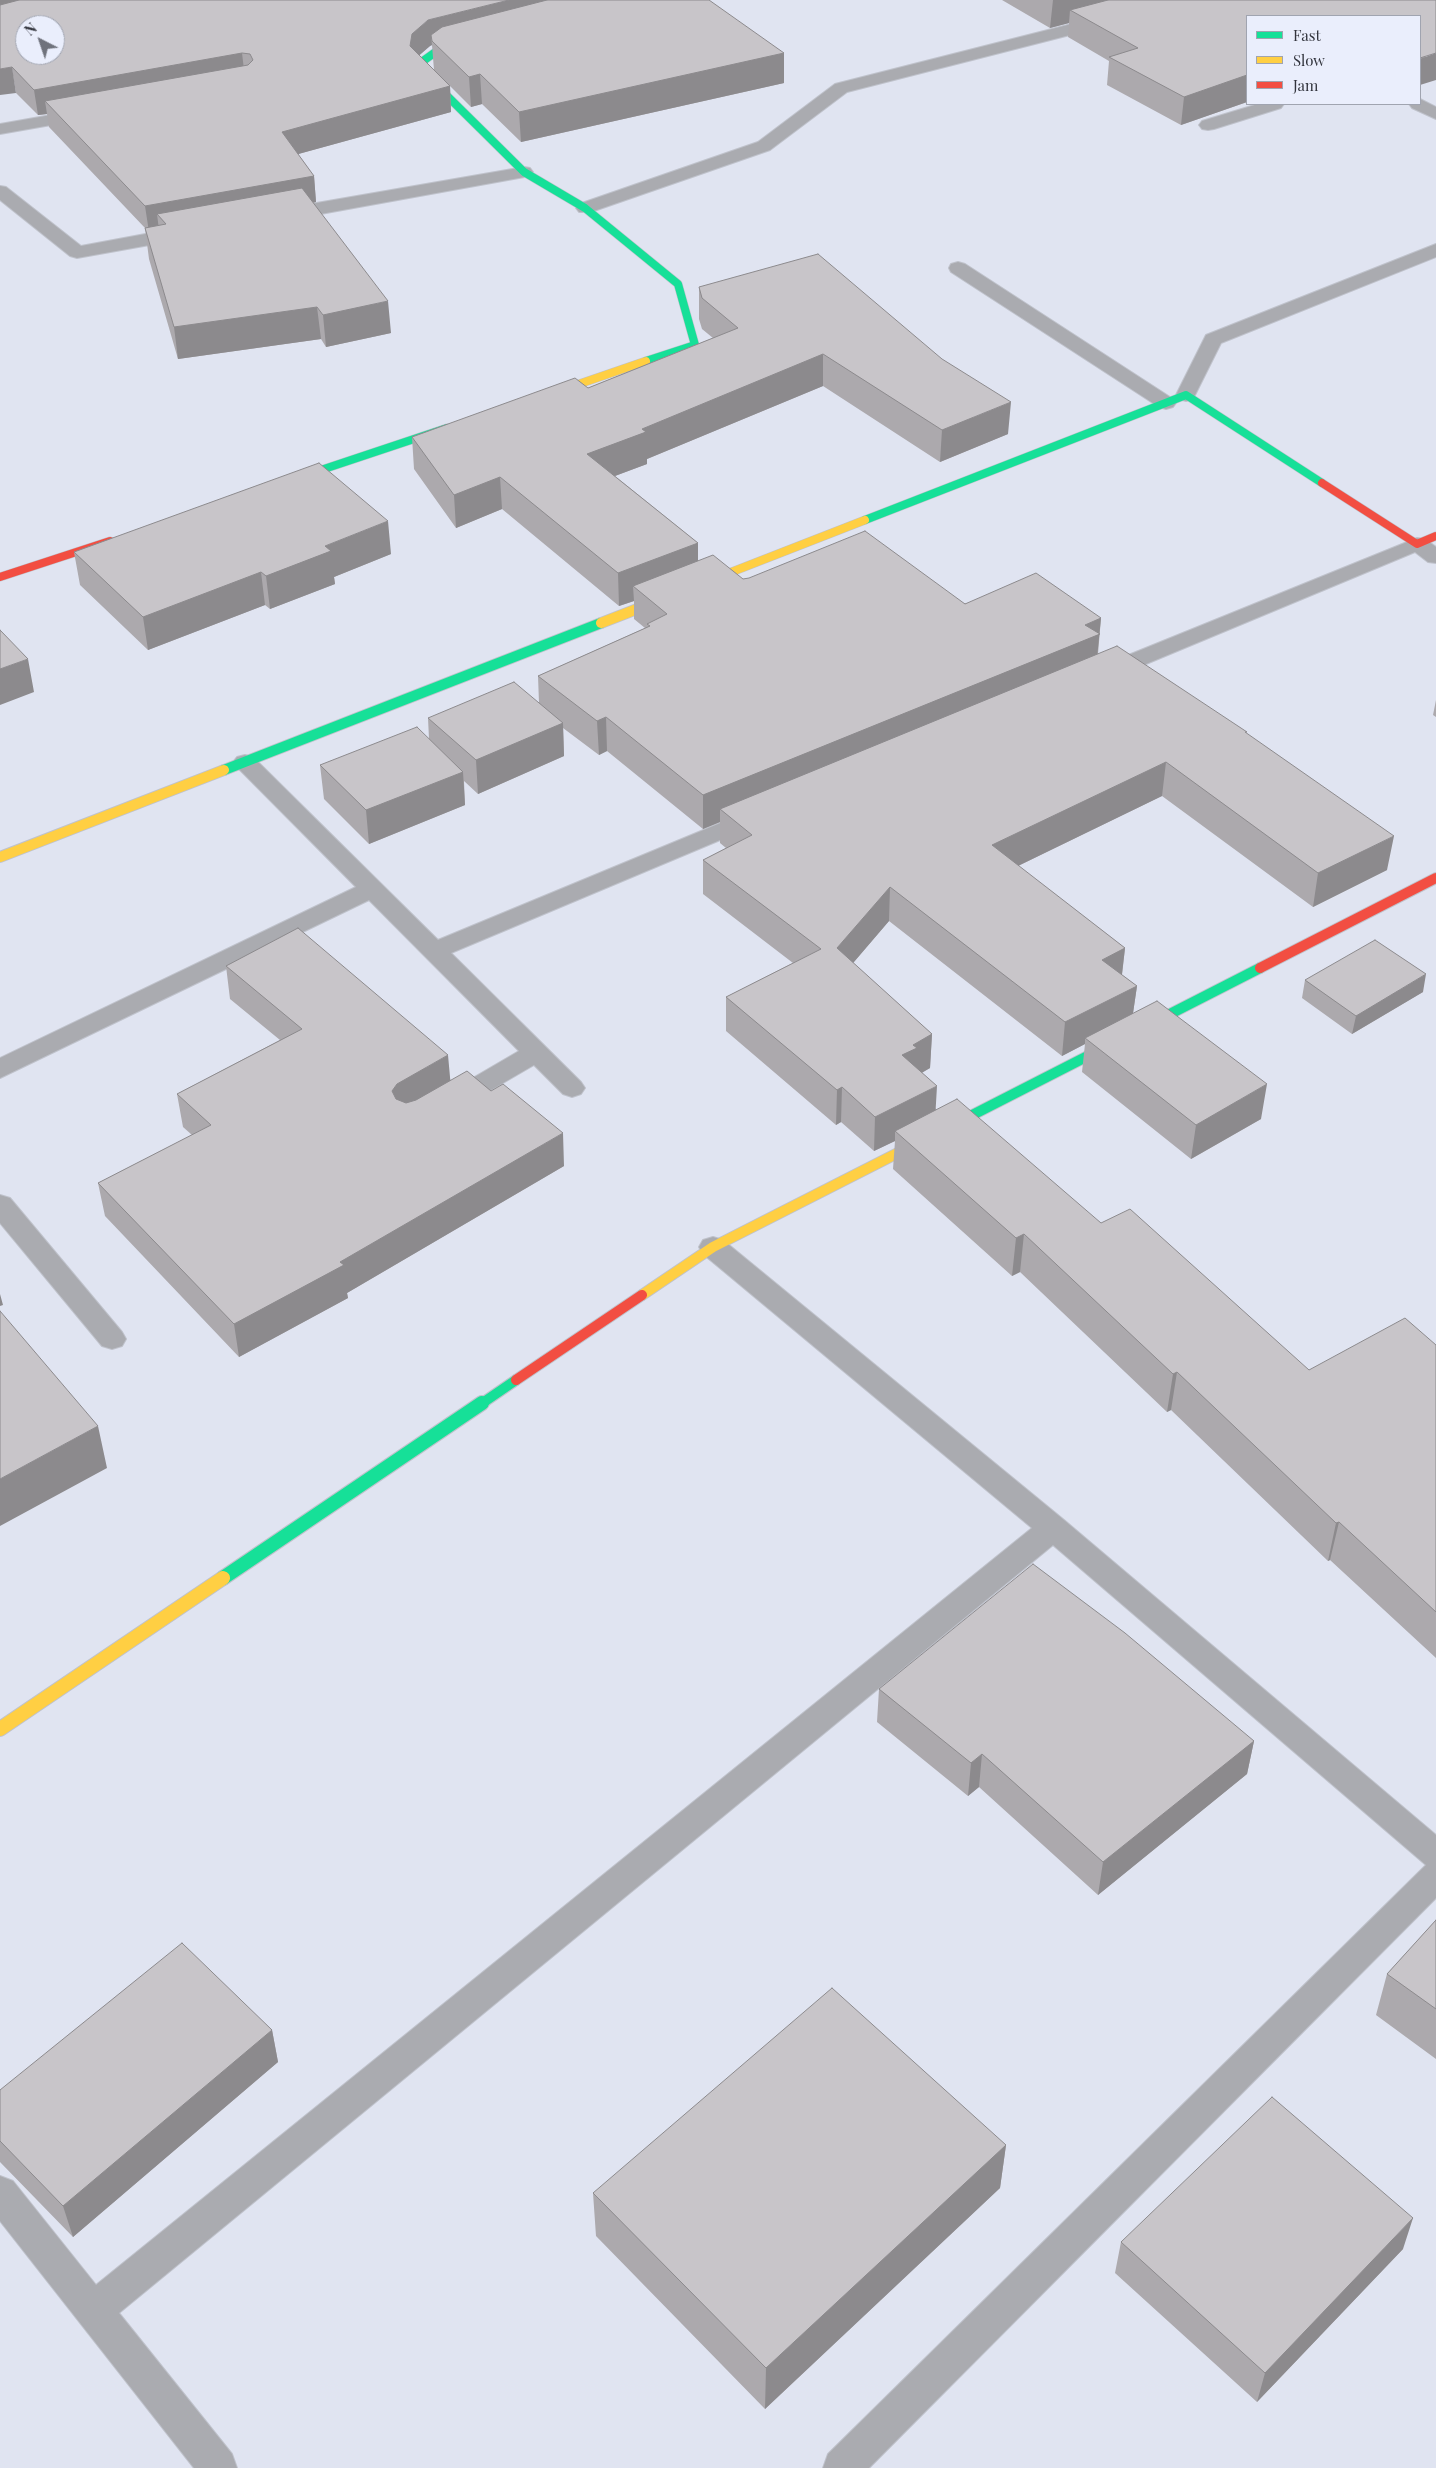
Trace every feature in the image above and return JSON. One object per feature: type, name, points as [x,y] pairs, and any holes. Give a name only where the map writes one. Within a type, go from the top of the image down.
[{"type":"street","points":[[585,208],[764,146],[841,88],[1120,17]]},
{"type":"street","points":[[483,39],[437,51],[424,61],[423,72],[524,172],[585,208],[678,284],[695,345],[535,398]]},
{"type":"street","points":[[1208,125],[1272,105]]},
{"type":"street","points":[[1420,105],[1436,114]]},
{"type":"street","points":[[0,129],[98,111]]},
{"type":"street","points":[[262,219],[524,172]]},
{"type":"street","points":[[0,191],[77,252],[203,229]]},
{"type":"street","points":[[0,857],[1186,395],[1213,339],[1436,250]]},
{"type":"street","points":[[958,268],[1166,403]]},
{"type":"street","points":[[1186,395],[1426,540],[1436,558]]},
{"type":"street","points":[[282,483],[460,424]]},
{"type":"street","points":[[0,577],[122,537]]},
{"type":"street","points":[[1086,681],[1426,540]]},
{"type":"street","points":[[244,762],[572,1088]]},
{"type":"street","points":[[433,951],[773,810]]},
{"type":"street","points":[[0,1729],[713,1246],[1436,878]]},
{"type":"street","points":[[0,1069],[371,889]]},
{"type":"street","points":[[427,1116],[535,1053]]},
{"type":"street","points":[[0,1205],[112,1339]]},
{"type":"street","points":[[713,1246],[1053,1528],[1436,1855]]},
{"type":"street","points":[[93,2310],[1053,1528]]},
{"type":"street","points":[[842,2468],[1436,1876]]},
{"type":"street","points":[[0,2193],[218,2468]]},
{"type":"building","points":[[19,0],[509,0],[428,20],[412,34],[410,46],[450,86],[282,132],[314,176],[145,206],[45,101],[248,65],[253,60],[250,54],[242,53],[34,90],[12,67],[0,69],[0,5]]},
{"type":"building","points":[[547,0],[709,0],[784,53],[519,112],[480,74],[469,77],[432,41],[431,35],[442,27]]},
{"type":"building","points":[[1108,0],[1436,0],[1436,53],[1421,58],[1421,15],[1246,15],[1246,75],[1184,97],[1109,57],[1138,48],[1070,10]]},
{"type":"building","points":[[302,188],[388,301],[323,315],[317,307],[174,327],[145,228],[166,224],[157,214]]},
{"type":"building","points":[[818,254],[942,359],[1011,402],[942,430],[823,354],[642,429],[646,432],[587,454],[698,543],[618,573],[500,477],[454,495],[412,437],[575,378],[588,388],[738,328],[702,298],[699,287]]},
{"type":"building","points":[[319,463],[388,521],[325,546],[331,551],[266,576],[261,572],[143,617],[74,552]]},
{"type":"building","points":[[865,531],[965,604],[1036,573],[1101,618],[1085,625],[1100,634],[703,795],[606,717],[597,721],[538,676],[650,626],[647,624],[667,614],[633,586],[713,555],[743,579],[749,578]]},
{"type":"building","points":[[0,630],[28,659],[0,669]]},
{"type":"building","points":[[1117,646],[1247,732],[1245,732],[1394,836],[1318,873],[1166,762],[992,845],[1125,948],[1102,960],[1137,986],[1065,1022],[890,887],[837,948],[932,1034],[913,1045],[917,1048],[902,1055],[937,1086],[875,1117],[842,1087],[837,1090],[726,997],[821,949],[703,860],[752,835],[720,809]]},
{"type":"building","points":[[514,682],[563,723],[476,760],[428,718]]},
{"type":"building","points":[[417,727],[463,772],[366,810],[320,765]]},
{"type":"building","points":[[298,928],[448,1055],[397,1084],[392,1091],[396,1099],[406,1103],[416,1100],[467,1071],[491,1091],[503,1084],[563,1133],[340,1262],[344,1265],[234,1324],[98,1183],[211,1125],[177,1094],[302,1029],[226,966]]},
{"type":"building","points":[[1375,940],[1426,974],[1356,1016],[1305,980]]},
{"type":"building","points":[[1157,1001],[1267,1084],[1196,1125],[1085,1038]]},
{"type":"building","points":[[957,1099],[1101,1223],[1130,1209],[1309,1370],[1405,1318],[1436,1345],[1436,1612],[1339,1522],[1336,1523],[1177,1372],[1173,1374],[1024,1234],[1016,1238],[895,1131]]},
{"type":"building","points":[[0,1311],[98,1426],[0,1479]]},
{"type":"building","points":[[1033,1564],[1125,1633],[1254,1741],[1103,1862],[982,1754],[971,1763],[879,1689]]},
{"type":"building","points":[[1436,1920],[1436,2009],[1387,1974]]},
{"type":"building","points":[[182,1943],[272,2030],[63,2206],[0,2141],[0,2090]]},
{"type":"building","points":[[832,1988],[1006,2145],[766,2368],[593,2193]]},
{"type":"building","points":[[1272,2097],[1413,2218],[1265,2373],[1121,2242]]},
{"type":"traffic: fast","points":[[468,43],[437,51],[423,61],[423,72],[524,172],[585,208],[678,284],[695,345],[646,361]]},
{"type":"traffic: fast","points":[[865,520],[1186,395],[1322,483]]},
{"type":"traffic: fast","points":[[291,480],[447,428]]},
{"type":"traffic: fast","points":[[224,770],[601,623]]},
{"type":"traffic: fast","points":[[943,1130],[1260,968]]},
{"type":"traffic: fast","points":[[223,1578],[516,1380]]},
{"type":"traffic: slow","points":[[547,395],[646,361]]},
{"type":"traffic: slow","points":[[601,623],[865,520]]},
{"type":"traffic: slow","points":[[0,857],[224,770]]},
{"type":"traffic: slow","points":[[642,1295],[713,1247],[943,1130]]},
{"type":"traffic: slow","points":[[0,1729],[223,1578]]},
{"type":"traffic: jam","points":[[1322,483],[1417,544],[1436,536]]},
{"type":"traffic: jam","points":[[0,577],[110,541]]},
{"type":"traffic: jam","points":[[1260,968],[1436,878]]},
{"type":"traffic: jam","points":[[516,1380],[642,1295]]}]
